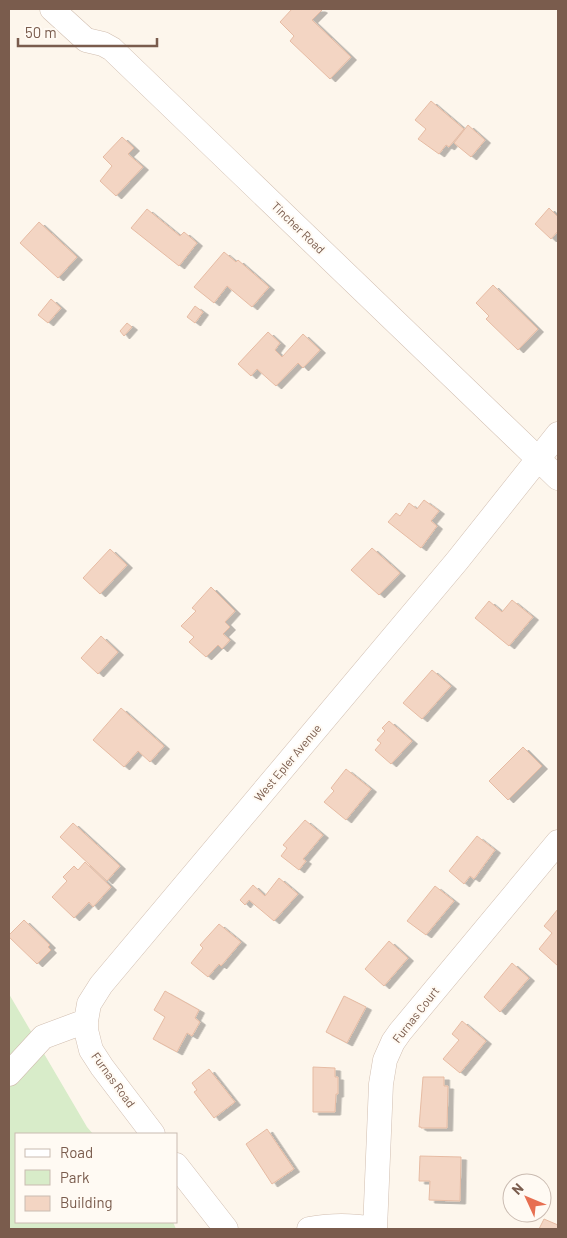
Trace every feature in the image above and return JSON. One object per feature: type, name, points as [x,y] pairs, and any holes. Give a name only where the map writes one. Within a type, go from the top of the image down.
[{"type":"street","name":"Tincher Road","points":[[52,9],[86,40],[103,44],[112,49],[558,478]]},
{"type":"street","name":"West Epler Avenue","points":[[86,1021],[89,1004],[101,984],[450,568],[558,434]]},
{"type":"street","name":"Furnas Court","points":[[374,1229],[381,1084],[384,1066],[393,1042],[558,842]]},
{"type":"street","points":[[9,1074],[43,1036],[86,1021]]},
{"type":"street","name":"Furnas Road","points":[[86,1021],[86,1030],[91,1050],[152,1133]]},
{"type":"street","points":[[178,1168],[226,1229]]},
{"type":"street","points":[[309,1229],[330,1225],[374,1229]]},
{"type":"green space","points":[[9,994],[92,1133],[15,1133],[15,1223],[173,1223],[176,1229],[9,1229]]},
{"type":"building","points":[[292,9],[322,10],[312,20],[351,57],[330,79],[290,41],[294,36],[280,22]]},
{"type":"building","points":[[431,101],[464,129],[449,147],[446,145],[439,154],[418,139],[426,129],[415,120]]},
{"type":"building","points":[[468,125],[485,140],[471,157],[454,143]]},
{"type":"building","points":[[122,137],[134,148],[128,154],[143,167],[116,196],[100,181],[112,166],[103,157]]},
{"type":"building","points":[[549,208],[558,217],[558,231],[551,239],[535,224]]},
{"type":"building","points":[[147,209],[180,236],[184,232],[197,243],[179,266],[131,228]]},
{"type":"building","points":[[39,222],[77,257],[58,278],[20,243]]},
{"type":"building","points":[[224,252],[236,262],[238,260],[269,287],[252,307],[227,286],[214,303],[194,287]]},
{"type":"building","points":[[493,285],[538,329],[518,350],[486,319],[489,316],[476,303]]},
{"type":"building","points":[[51,299],[61,308],[48,323],[38,315]]},
{"type":"building","points":[[195,306],[203,312],[195,323],[187,317]]},
{"type":"building","points":[[127,323],[132,327],[124,336],[120,331]]},
{"type":"building","points":[[268,332],[280,343],[275,350],[282,357],[303,334],[320,350],[303,368],[298,363],[276,386],[257,369],[251,376],[238,364]]},
{"type":"building","points":[[424,500],[439,511],[431,521],[437,526],[421,548],[388,522],[396,513],[400,516],[409,503],[417,509]]},
{"type":"building","points":[[372,548],[400,573],[379,595],[351,570]]},
{"type":"building","points":[[110,549],[127,565],[100,594],[83,578]]},
{"type":"building","points":[[211,587],[235,611],[225,622],[230,627],[223,634],[230,640],[222,649],[218,645],[206,657],[189,642],[194,637],[181,626],[196,611],[192,608]]},
{"type":"building","points":[[512,600],[533,617],[509,646],[475,618],[489,601],[502,612]]},
{"type":"building","points":[[101,636],[118,652],[98,674],[81,658]]},
{"type":"building","points":[[432,670],[451,686],[422,719],[403,703]]},
{"type":"building","points":[[121,708],[164,746],[150,762],[138,751],[124,767],[93,740]]},
{"type":"building","points":[[389,721],[412,741],[391,764],[375,750],[381,743],[377,740],[385,731],[382,728]]},
{"type":"building","points":[[523,747],[542,766],[508,800],[489,781]]},
{"type":"building","points":[[346,769],[371,789],[346,820],[324,802],[334,791],[331,788]]},
{"type":"building","points":[[305,820],[323,835],[303,859],[306,861],[299,870],[281,856],[287,848],[283,845]]},
{"type":"building","points":[[73,823],[120,866],[107,881],[60,837]]},
{"type":"building","points":[[477,836],[495,850],[474,879],[470,876],[464,884],[449,871]]},
{"type":"building","points":[[85,862],[111,887],[93,907],[89,902],[74,918],[52,897],[67,881],[63,877],[74,866],[78,870]]},
{"type":"building","points":[[279,878],[298,894],[274,921],[249,900],[245,905],[240,900],[253,885],[265,896]]},
{"type":"building","points":[[435,886],[454,901],[426,935],[407,921]]},
{"type":"building","points":[[558,909],[558,966],[539,949],[552,933],[544,926]]},
{"type":"building","points":[[24,920],[50,945],[48,947],[51,950],[37,964],[9,937]]},
{"type":"building","points":[[219,924],[241,942],[221,966],[219,964],[208,977],[191,963],[203,948],[200,945]]},
{"type":"building","points":[[389,941],[408,958],[384,986],[365,969]]},
{"type":"building","points":[[512,963],[529,978],[500,1012],[484,997]]},
{"type":"building","points":[[165,991],[199,1010],[195,1018],[200,1022],[192,1036],[187,1033],[177,1052],[153,1039],[165,1017],[154,1010]]},
{"type":"building","points":[[344,996],[366,1007],[347,1043],[326,1032]]},
{"type":"building","points":[[462,1021],[486,1041],[460,1073],[443,1059],[459,1040],[452,1034]]},
{"type":"building","points":[[313,1067],[335,1068],[335,1077],[338,1077],[338,1094],[336,1094],[335,1112],[313,1112]]},
{"type":"building","points":[[209,1069],[235,1102],[214,1118],[194,1092],[197,1090],[192,1083]]},
{"type":"building","points":[[423,1077],[444,1077],[444,1086],[448,1086],[447,1128],[419,1127]]},
{"type":"building","points":[[267,1129],[294,1169],[272,1184],[246,1144]]},
{"type":"building","points":[[420,1156],[461,1157],[460,1201],[429,1200],[430,1181],[419,1181]]},
{"type":"building","points":[[552,1222],[558,1225],[558,1229],[539,1229],[542,1223]]}]
